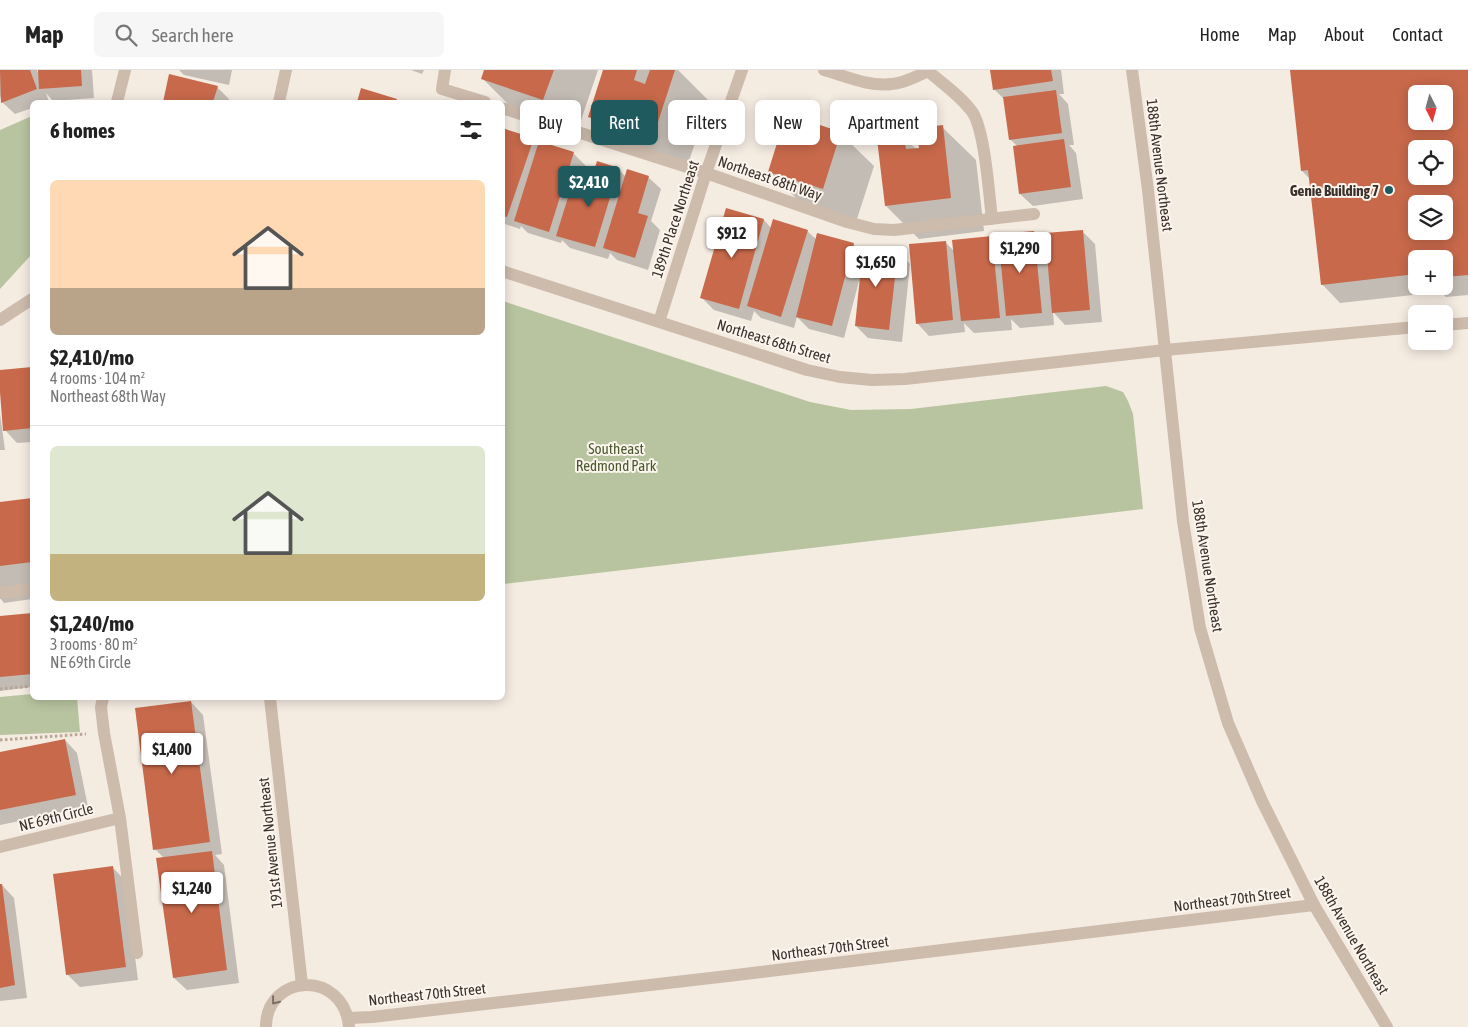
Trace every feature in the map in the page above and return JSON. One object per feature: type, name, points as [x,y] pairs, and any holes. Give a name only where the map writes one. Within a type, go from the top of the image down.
[{"type":"street","points":[[118,100],[125,70]]},
{"type":"street","points":[[279,100],[286,70]]},
{"type":"street","points":[[445,70],[442,89],[479,100]]},
{"type":"street","name":"189th Place Northeast","points":[[659,322],[706,173],[742,70]]},
{"type":"street","points":[[824,70],[874,84],[893,84],[911,79],[929,70],[973,114],[980,132],[992,219]]},
{"type":"street","name":"188th Avenue Northeast","points":[[1132,70],[1148,190],[1183,521],[1200,628],[1228,723],[1262,801],[1314,906],[1387,1027]]},
{"type":"street","name":"Northeast 68th Way","points":[[505,109],[706,173],[847,222],[874,229],[894,230],[1034,214]]},
{"type":"street","name":"Northeast 68th Street","points":[[505,272],[807,370],[840,378],[872,380],[906,379],[1165,350],[1408,329]]},
{"type":"street","points":[[0,320],[30,300]]},
{"type":"street","points":[[1453,324],[1468,323]]},
{"type":"street","points":[[0,594],[30,589]]},
{"type":"street","points":[[103,700],[101,707],[104,733],[120,818],[138,953]]},
{"type":"street","name":"191st Avenue Northeast","points":[[270,700],[302,985]]},
{"type":"street","name":"NE 69th Circle","points":[[0,847],[120,818]]},
{"type":"street","name":"Northeast 70th Street","points":[[349,1022],[372,1017],[1314,906]]},
{"type":"street","points":[[266,1027],[267,1013],[273,1003],[281,994],[291,988],[302,985],[312,985],[332,992],[345,1008],[349,1022]]},
{"type":"path","points":[[0,689],[30,686]]},
{"type":"path","points":[[0,740],[104,733]]},
{"type":"green space","points":[[30,117],[30,256],[0,289],[0,130]]},
{"type":"green space","name":"Southeast Redmond Park","points":[[505,302],[810,402],[851,410],[911,409],[1106,386],[1123,392],[1133,414],[1143,509],[505,584]]},
{"type":"green space","points":[[30,694],[30,700],[77,700],[80,732],[0,735],[0,697]]},
{"type":"building","points":[[0,70],[30,70],[37,89],[1,103]]},
{"type":"building","points":[[38,70],[81,70],[82,86],[39,89]]},
{"type":"building","points":[[484,70],[554,70],[543,100],[481,79]]},
{"type":"building","points":[[603,70],[637,70],[634,80],[645,84],[650,70],[675,70],[658,122],[658,100],[593,100]]},
{"type":"building","points":[[990,70],[1051,70],[1053,81],[993,90]]},
{"type":"building","name":"Genie Building 7","points":[[1290,70],[1468,70],[1468,275],[1453,276],[1453,250],[1408,250],[1408,275],[1321,285],[1308,170],[1301,171]]},
{"type":"building","points":[[169,74],[218,86],[214,100],[163,100]]},
{"type":"building","points":[[361,88],[397,99],[397,100],[358,100]]},
{"type":"building","points":[[1056,90],[1062,133],[1009,140],[1003,97]]},
{"type":"building","points":[[820,125],[830,128],[830,145],[837,145],[823,189],[768,172],[776,145],[820,145]]},
{"type":"building","points":[[943,125],[951,198],[885,206],[878,145],[905,145],[906,149],[919,148],[919,145],[937,145],[937,126]]},
{"type":"building","points":[[505,129],[520,134],[520,145],[532,145],[507,217],[505,217]]},
{"type":"building","points":[[1064,139],[1071,187],[1019,194],[1013,146]]},
{"type":"building","points":[[538,145],[552,145],[574,152],[549,232],[514,221]]},
{"type":"building","points":[[597,161],[619,168],[595,247],[556,236],[570,191],[586,196]]},
{"type":"building","points":[[627,169],[649,176],[638,213],[648,216],[635,258],[603,248]]},
{"type":"building","points":[[726,208],[764,219],[739,309],[700,298]]},
{"type":"building","points":[[773,219],[808,230],[781,317],[747,306]]},
{"type":"building","points":[[1083,230],[1090,310],[1052,313],[1045,233]]},
{"type":"building","points":[[1034,231],[1042,313],[1006,316],[998,234]]},
{"type":"building","points":[[817,233],[854,243],[832,326],[796,317]]},
{"type":"building","points":[[992,236],[1000,318],[961,321],[952,240]]},
{"type":"building","points":[[946,241],[953,320],[916,324],[909,244]]},
{"type":"building","points":[[863,247],[898,251],[889,330],[855,326]]},
{"type":"building","points":[[30,367],[30,428],[3,431],[0,370]]},
{"type":"building","points":[[30,498],[30,562],[0,566],[0,502]]},
{"type":"building","points":[[30,613],[30,674],[0,677],[0,616]]},
{"type":"building","points":[[191,701],[210,842],[153,850],[135,708]]},
{"type":"building","points":[[65,739],[76,795],[0,810],[0,752]]},
{"type":"building","points":[[212,851],[227,970],[173,978],[156,858]]},
{"type":"building","points":[[113,866],[126,967],[66,975],[53,874]]},
{"type":"building","points":[[0,884],[2,884],[15,985],[0,988]]},
{"type":"place","name":"Genie Building 7","points":[[1389,190]]}]
